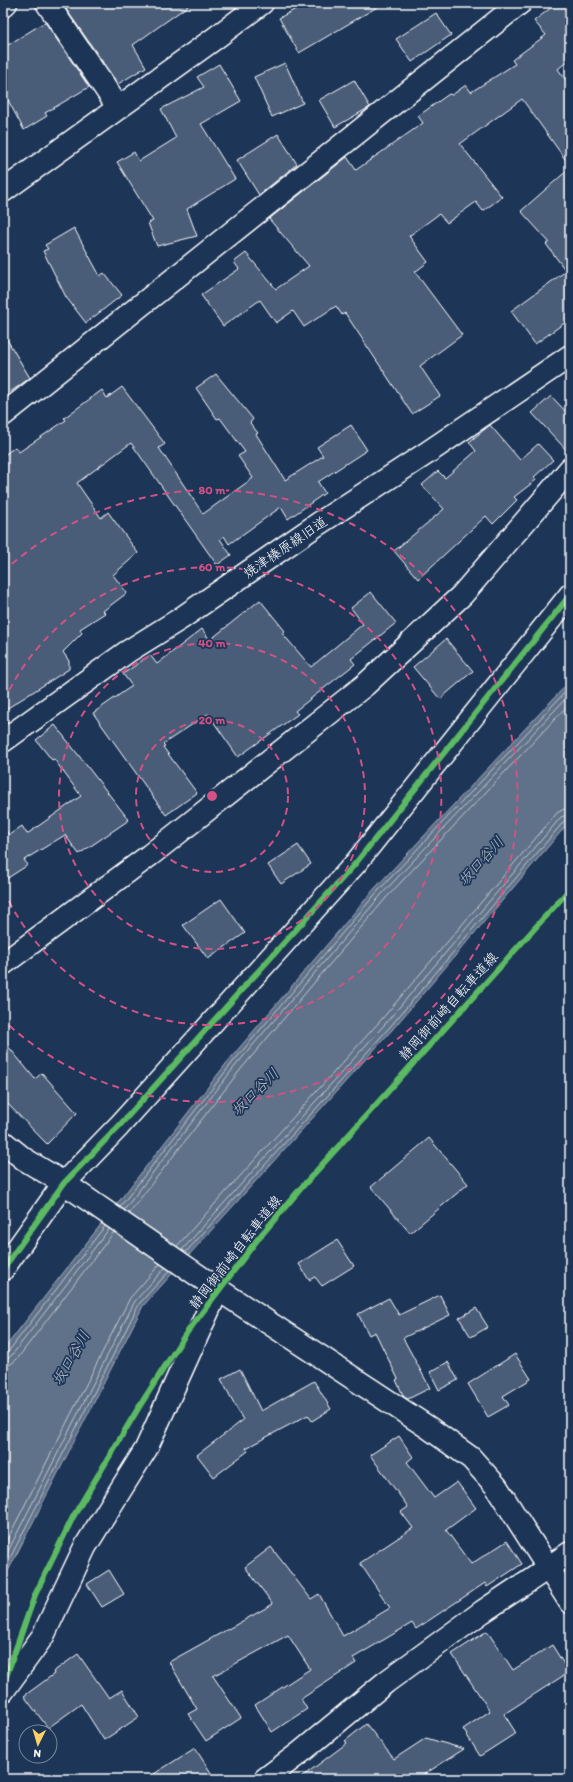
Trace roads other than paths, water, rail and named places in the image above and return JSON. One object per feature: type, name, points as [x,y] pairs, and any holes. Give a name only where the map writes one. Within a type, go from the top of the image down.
[{"type":"street","points":[[3,6],[6,3]]},
{"type":"street","points":[[47,3],[118,107]]},
{"type":"street","points":[[3,191],[262,3]]},
{"type":"street","points":[[3,415],[520,3]]},
{"type":"street","name":"焼津榛原線旧道","points":[[3,741],[127,652],[180,619],[318,524],[424,455],[570,356]]},
{"type":"street","points":[[3,964],[144,860],[365,685],[462,595],[570,469]]},
{"type":"street","points":[[3,1269],[64,1183],[119,1126],[355,864],[570,595]]},
{"type":"street","points":[[3,1142],[24,1159],[64,1183],[215,1287],[429,1428],[471,1458],[496,1486],[570,1602]]},
{"type":"street","points":[[3,1691],[43,1636],[85,1547],[146,1449],[213,1300],[215,1287]]},
{"type":"street","points":[[265,1779],[288,1773],[386,1682],[547,1567],[570,1553]]},
{"type":"water","name":"坂口谷川","points":[[570,681],[570,821],[392,1030],[143,1306],[3,1581],[3,1354],[7,1345],[229,1060],[375,888]]}]
